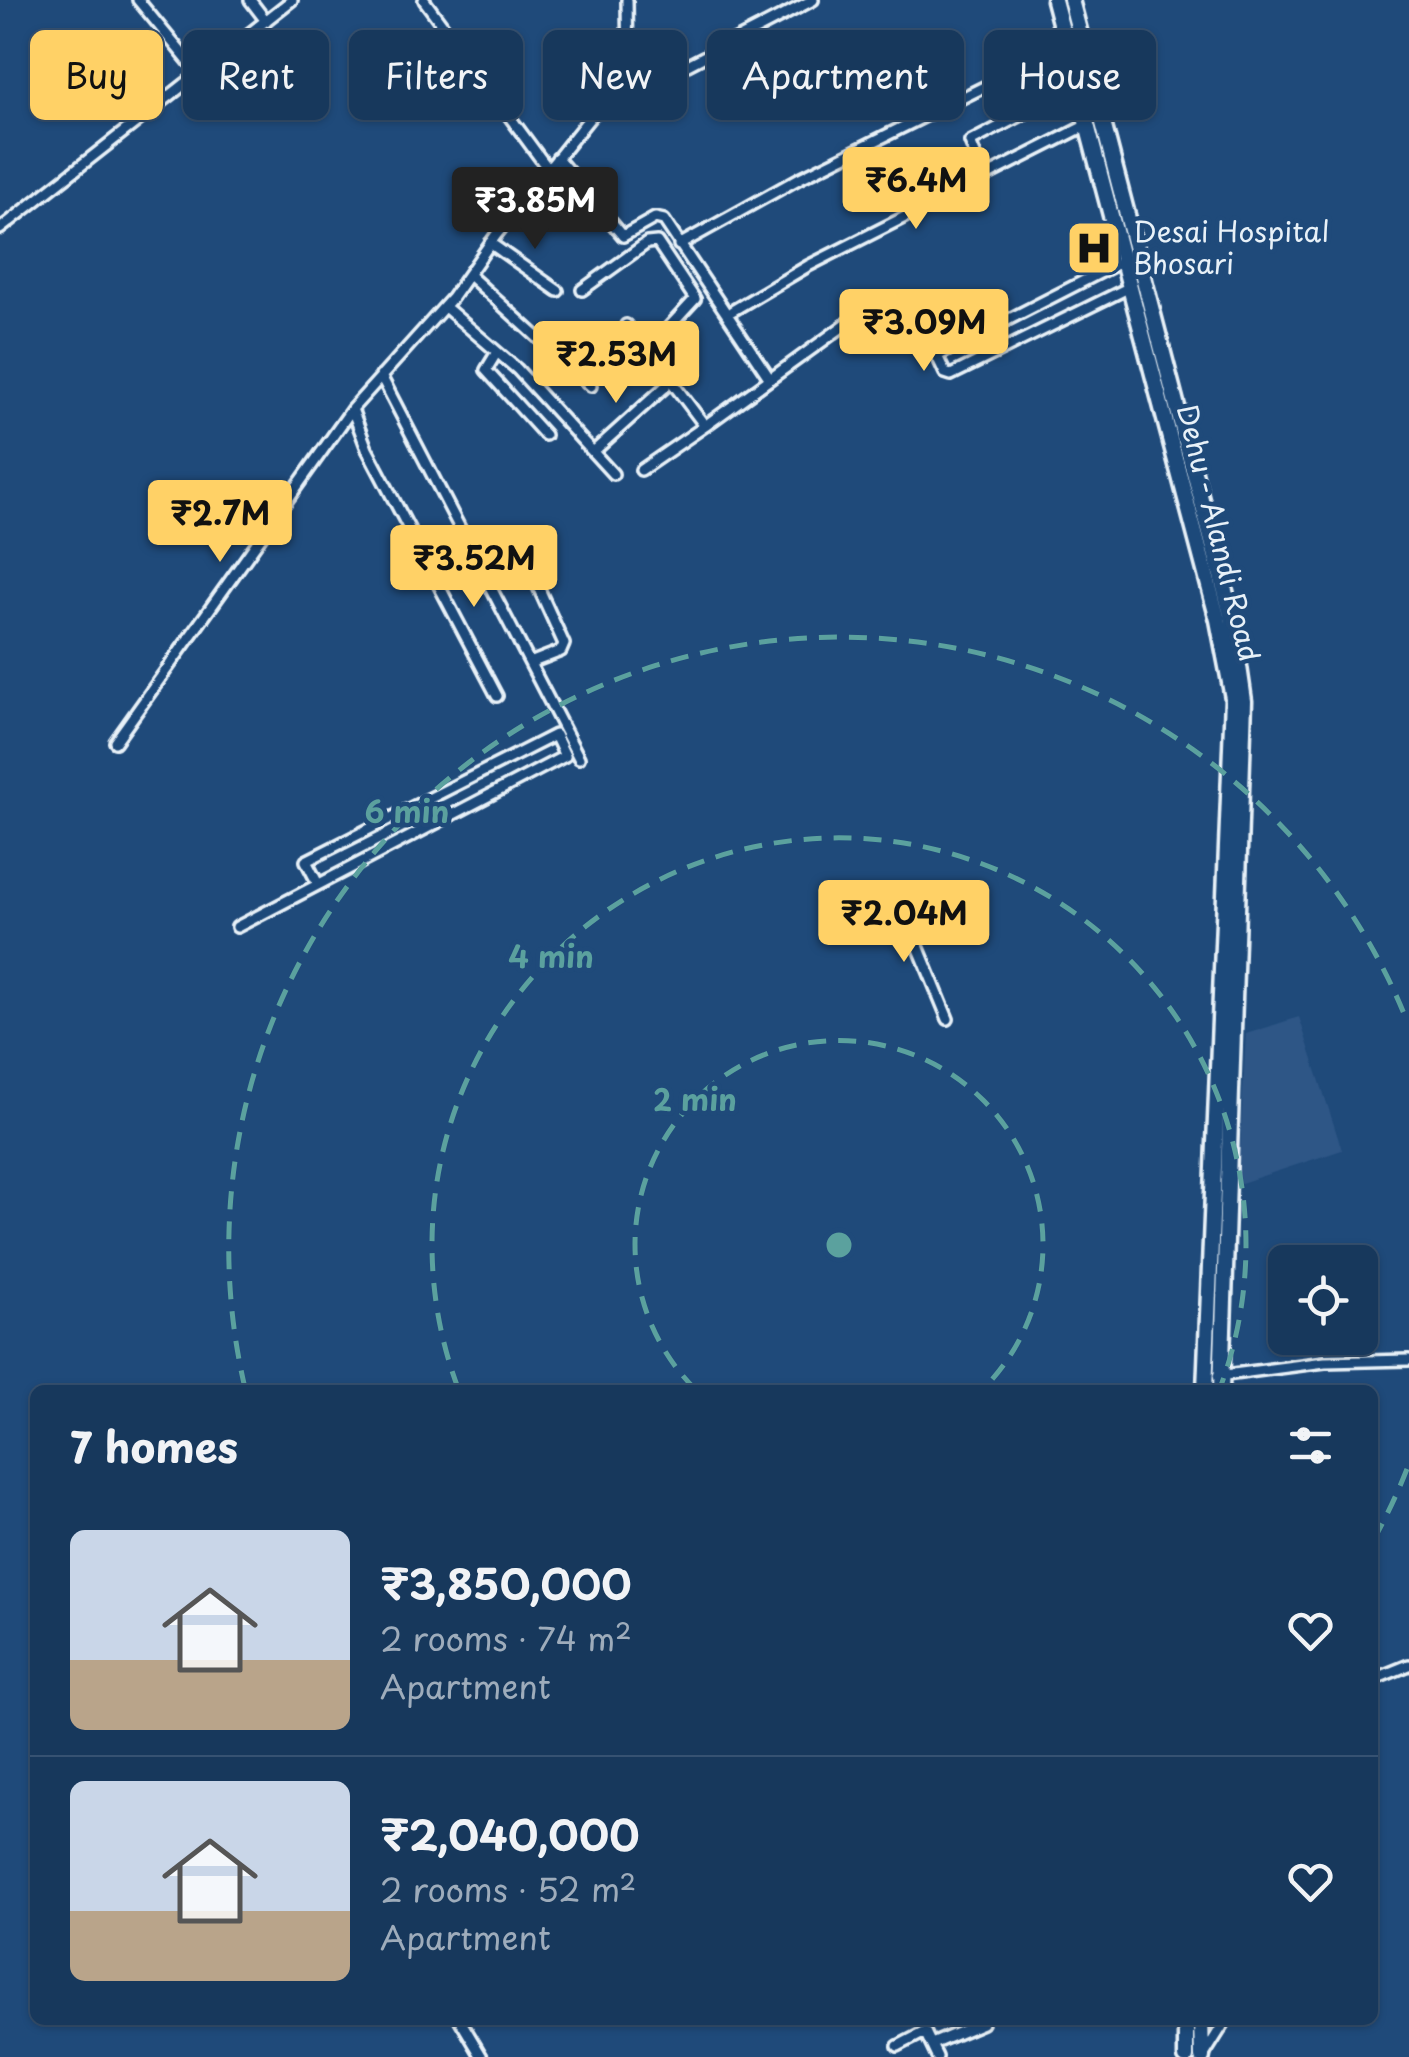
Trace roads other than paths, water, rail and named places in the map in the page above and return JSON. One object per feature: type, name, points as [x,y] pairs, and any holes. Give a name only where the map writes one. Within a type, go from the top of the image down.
[{"type":"main road","name":"Dehu - Alandi Road","points":[[1054,0],[1061,30]]},
{"type":"main road","name":"Dehu - Alandi Road","points":[[1071,0],[1232,618],[1244,701],[1222,1383]]},
{"type":"main road","name":"Dehu - Alandi Road","points":[[1083,120],[1218,620],[1232,698],[1205,1384]]},
{"type":"main road","points":[[1186,2025],[1185,2050],[1202,2052],[1201,2025]]},
{"type":"street","points":[[138,0],[195,66],[265,22]]},
{"type":"street","points":[[250,0],[265,22]]},
{"type":"street","points":[[0,229],[292,0]]},
{"type":"street","points":[[424,0],[548,169]]},
{"type":"street","points":[[627,0],[627,30]]},
{"type":"street","points":[[687,66],[813,0]]},
{"type":"street","points":[[680,245],[800,178],[984,86]]},
{"type":"street","points":[[115,742],[352,410],[445,307],[587,120]]},
{"type":"street","points":[[984,178],[970,142],[1012,120]]},
{"type":"street","points":[[732,311],[808,266],[1084,126]]},
{"type":"street","points":[[557,158],[616,232],[628,236],[660,218],[770,379]]},
{"type":"street","points":[[582,290],[647,243],[656,242],[695,298],[658,338]]},
{"type":"street","points":[[490,244],[558,291]]},
{"type":"street","points":[[1122,262],[937,356],[945,373],[951,375],[1128,288]]},
{"type":"street","points":[[469,275],[591,386]]},
{"type":"street","points":[[445,307],[497,352],[613,474]]},
{"type":"street","points":[[641,470],[850,322]]},
{"type":"street","points":[[626,326],[640,342],[653,332],[662,342],[650,353],[705,426]]},
{"type":"street","points":[[497,352],[486,370],[545,434]]},
{"type":"street","points":[[381,376],[579,758]]},
{"type":"street","points":[[593,452],[665,387]]},
{"type":"street","points":[[352,410],[367,448],[497,696]]},
{"type":"street","points":[[482,570],[518,554],[524,556],[564,644],[561,651],[530,664]]},
{"type":"street","points":[[237,927],[565,756],[555,735],[306,861],[318,884]]},
{"type":"street","points":[[560,745],[570,740]]},
{"type":"street","points":[[897,895],[948,1019]]},
{"type":"street","points":[[1205,1384],[1326,1362],[1409,1360]]},
{"type":"street","points":[[1378,1678],[1409,1665]]},
{"type":"street","points":[[463,2025],[482,2057]]},
{"type":"street","points":[[922,2025],[937,2057]]},
{"type":"street","points":[[932,2044],[977,2025]]},
{"type":"street","points":[[1202,2052],[1222,2025]]},
{"type":"street","points":[[898,2046],[925,2032]]},
{"type":"place","name":"Desai Hospital Bhosari","points":[[1094,248]]}]
